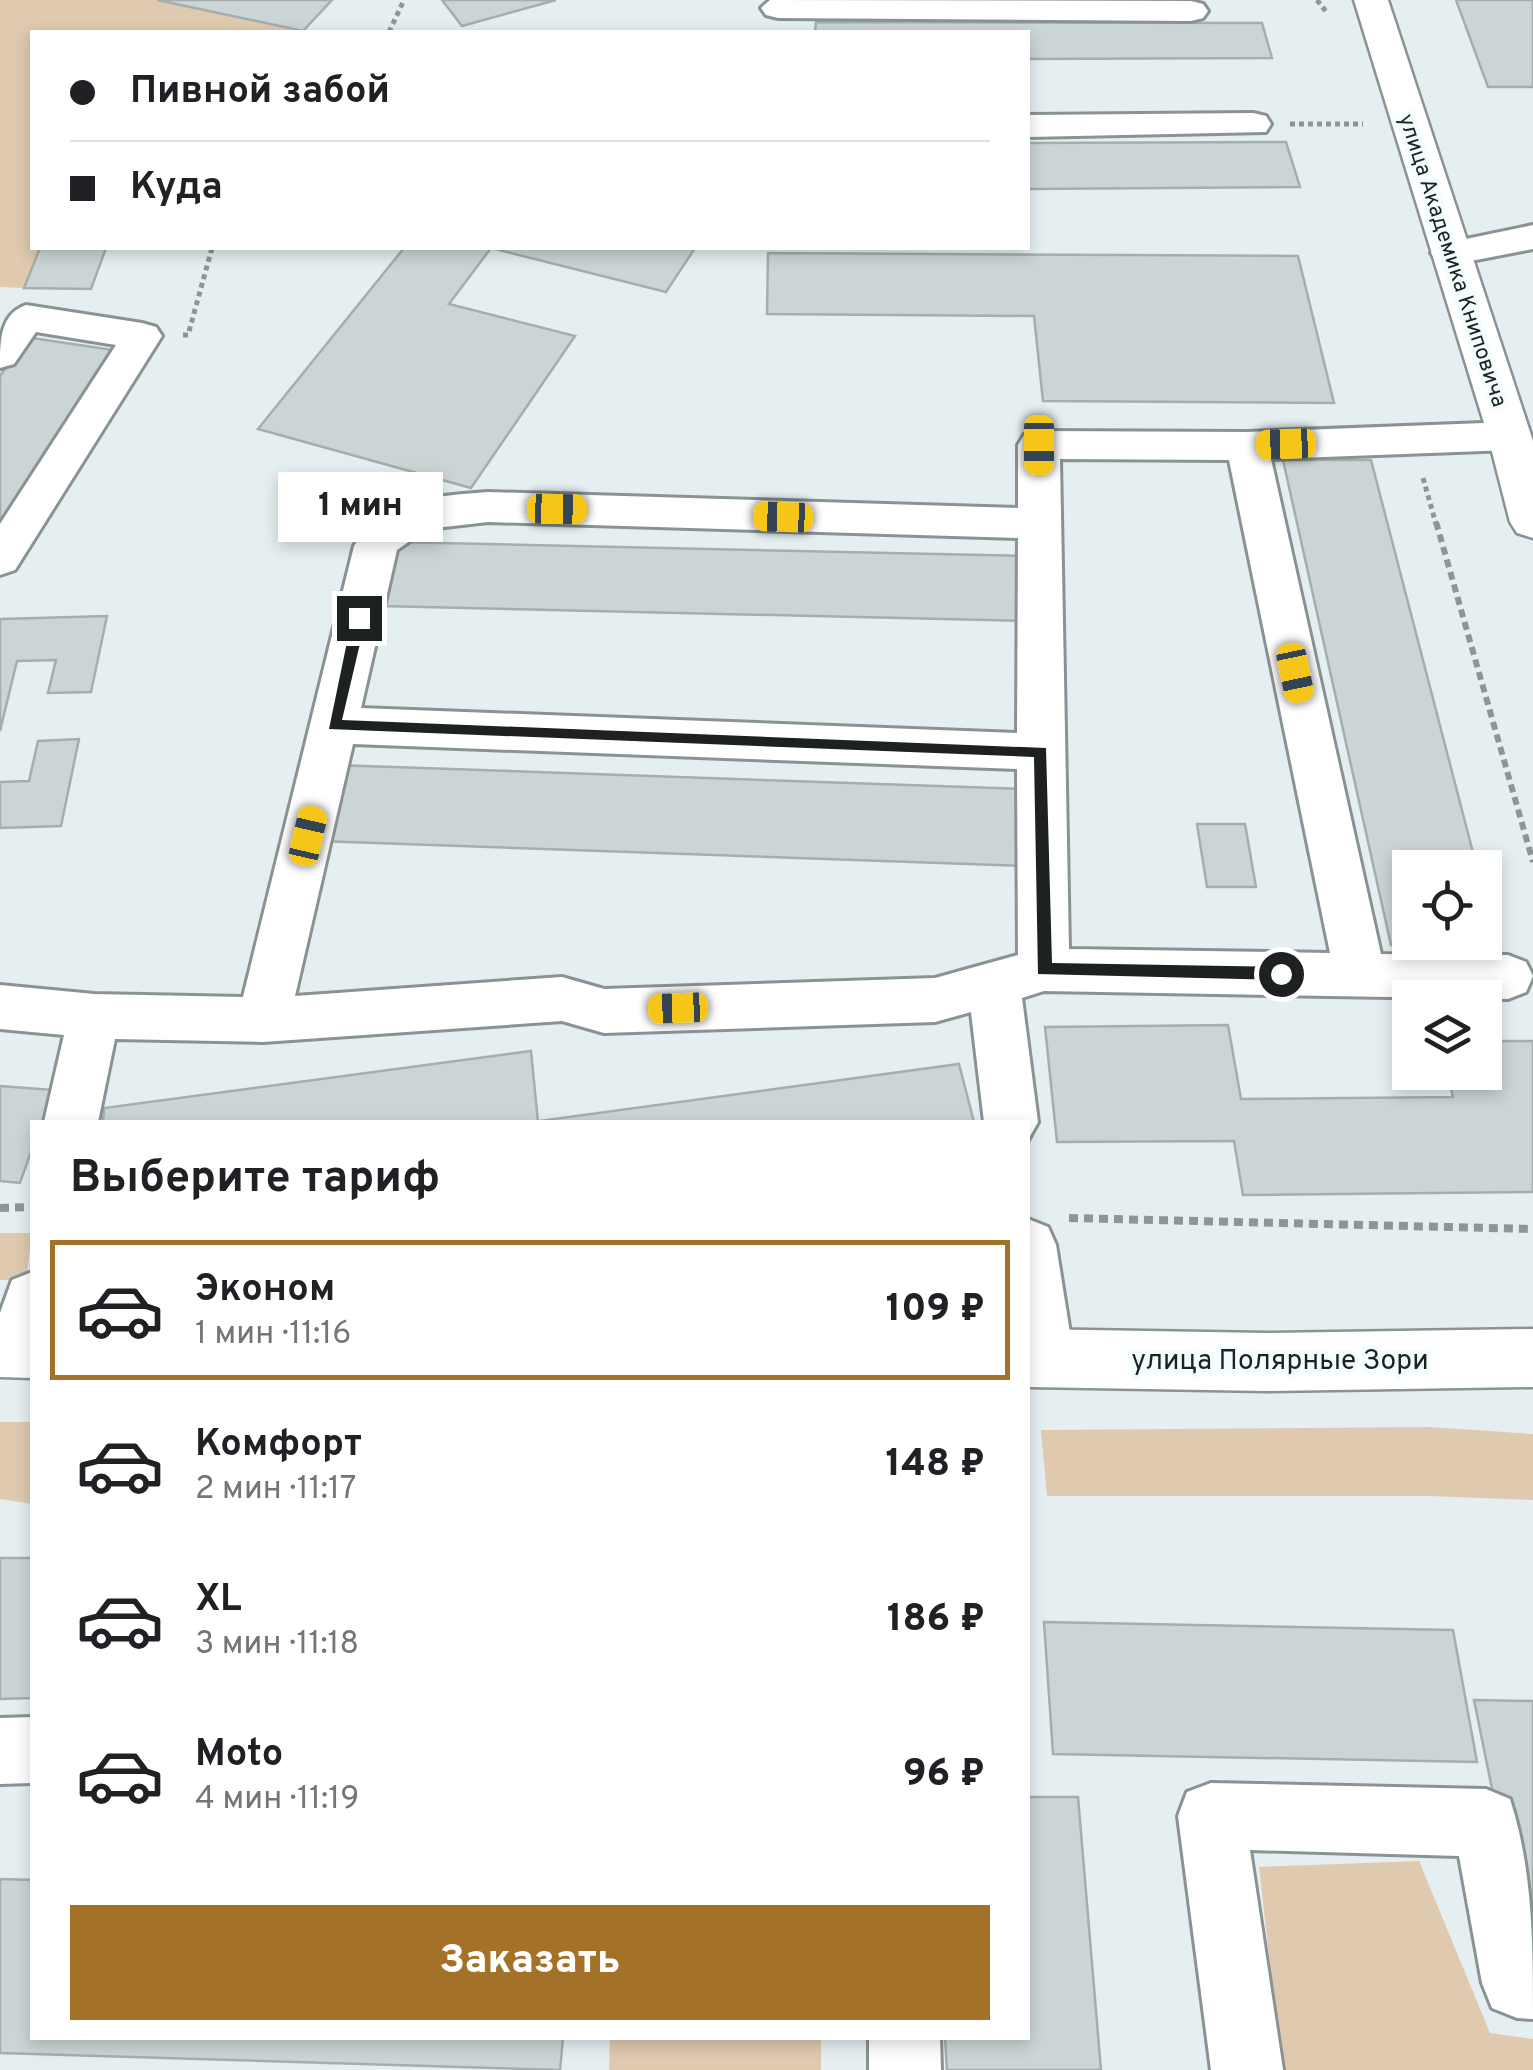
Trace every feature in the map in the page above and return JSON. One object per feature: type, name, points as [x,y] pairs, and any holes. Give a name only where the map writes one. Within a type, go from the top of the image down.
[{"type":"main road","name":"улица Академика Книповича","points":[[1371,0],[1510,436],[1532,517]]},
{"type":"main road","name":"улица Полярные Зори","points":[[1036,1358],[1267,1362],[1533,1358]]},
{"type":"street","points":[[778,14],[1191,12]]},
{"type":"street","points":[[1030,126],[1254,124]]},
{"type":"street","points":[[1450,253],[1533,236]]},
{"type":"street","points":[[0,355],[26,318],[142,336],[0,559]]},
{"type":"street","points":[[1044,970],[1039,445],[1247,446],[1510,436]]},
{"type":"street","points":[[1247,446],[1360,975]]},
{"type":"street","points":[[263,1020],[376,546],[387,530],[416,514],[488,507],[1038,524]]},
{"type":"street","points":[[334,725],[1041,752]]},
{"type":"street","points":[[0,1007],[94,1016],[263,1020],[562,999],[604,1011],[935,1000],[1044,970],[1508,977]]},
{"type":"street","points":[[994,984],[1011,1120]]},
{"type":"street","points":[[71,1120],[94,1016]]},
{"type":"street","points":[[1036,1358],[1047,1231]]},
{"type":"street","points":[[0,1751],[30,1750]]},
{"type":"street","points":[[1247,2070],[1210,1816],[1486,1823],[1517,1983],[1533,1984]]},
{"type":"street","points":[[904,2040],[905,2070]]},
{"type":"path","points":[[390,30],[404,0]]},
{"type":"path","points":[[1317,0],[1326,9]]},
{"type":"path","points":[[1254,124],[1363,124]]},
{"type":"path","points":[[142,336],[188,335],[211,250]]},
{"type":"path","points":[[1444,438],[1421,472],[1533,862]]},
{"type":"path","points":[[0,1208],[30,1207]]},
{"type":"path","points":[[1047,1231],[1533,1229]]},
{"type":"shaded area","points":[[0,0],[157,0],[304,30],[30,30],[30,250],[39,250],[24,288],[0,287]]},
{"type":"shaded area","points":[[0,1233],[30,1233],[26,1280],[0,1280]]},
{"type":"shaded area","points":[[0,1422],[30,1422],[30,1504],[0,1499]]},
{"type":"shaded area","points":[[1429,1427],[1533,1434],[1533,1500],[1429,1496],[1047,1496],[1041,1430]]},
{"type":"shaded area","points":[[1419,1861],[1490,2033],[1533,2039],[1533,2070],[1282,2070],[1259,1867]]},
{"type":"shaded area","points":[[610,2040],[821,2040],[821,2070],[609,2070]]},
{"type":"building","points":[[157,0],[332,0],[304,30]]},
{"type":"building","points":[[442,0],[556,0],[462,26]]},
{"type":"building","points":[[1456,0],[1533,0],[1533,87],[1488,87]]},
{"type":"building","points":[[816,22],[1262,23],[1272,58],[1030,59],[1030,30],[815,30]]},
{"type":"building","points":[[1286,142],[1300,187],[1030,189],[1030,143]]},
{"type":"building","points":[[39,250],[105,250],[91,289],[24,288]]},
{"type":"building","points":[[402,250],[490,250],[449,304],[575,336],[471,488],[258,429]]},
{"type":"building","points":[[499,250],[694,250],[666,292]]},
{"type":"building","points":[[768,253],[1298,256],[1334,403],[1043,401],[1034,316],[767,314]]},
{"type":"building","points":[[26,337],[119,351],[0,538],[0,376]]},
{"type":"building","points":[[1283,460],[1371,460],[1472,850],[1392,850],[1391,945]]},
{"type":"building","points":[[393,542],[1024,556],[1028,621],[380,606]]},
{"type":"building","points":[[107,616],[91,692],[48,693],[56,660],[17,661],[0,731],[0,619]]},
{"type":"building","points":[[79,739],[61,826],[0,828],[0,782],[29,781],[38,741]]},
{"type":"building","points":[[335,765],[1023,789],[1027,866],[319,841]]},
{"type":"building","points":[[1197,824],[1245,824],[1256,887],[1207,887]]},
{"type":"building","points":[[1228,1025],[1241,1099],[1453,1097],[1451,1090],[1502,1090],[1502,1041],[1533,1041],[1533,1192],[1243,1195],[1234,1141],[1057,1142],[1045,1027]]},
{"type":"building","points":[[531,1051],[538,1120],[103,1120],[104,1108]]},
{"type":"building","points":[[959,1064],[973,1120],[546,1120]]},
{"type":"building","points":[[0,1086],[54,1090],[43,1120],[30,1120],[30,1155],[20,1183],[0,1181]]},
{"type":"building","points":[[0,1558],[30,1558],[30,1698],[0,1699]]},
{"type":"building","points":[[1044,1622],[1453,1630],[1477,1762],[1053,1754]]},
{"type":"building","points":[[1474,1700],[1533,1701],[1533,1937],[1522,1937]]},
{"type":"building","points":[[1030,1797],[1078,1797],[1101,2070],[947,2070],[945,2040],[1030,2040]]},
{"type":"building","points":[[0,1879],[30,1880],[30,2040],[563,2040],[560,2070],[0,2053]]},
{"type":"route","points":[[359,618],[334,725],[1041,752],[1044,970],[1281,974]]}]
